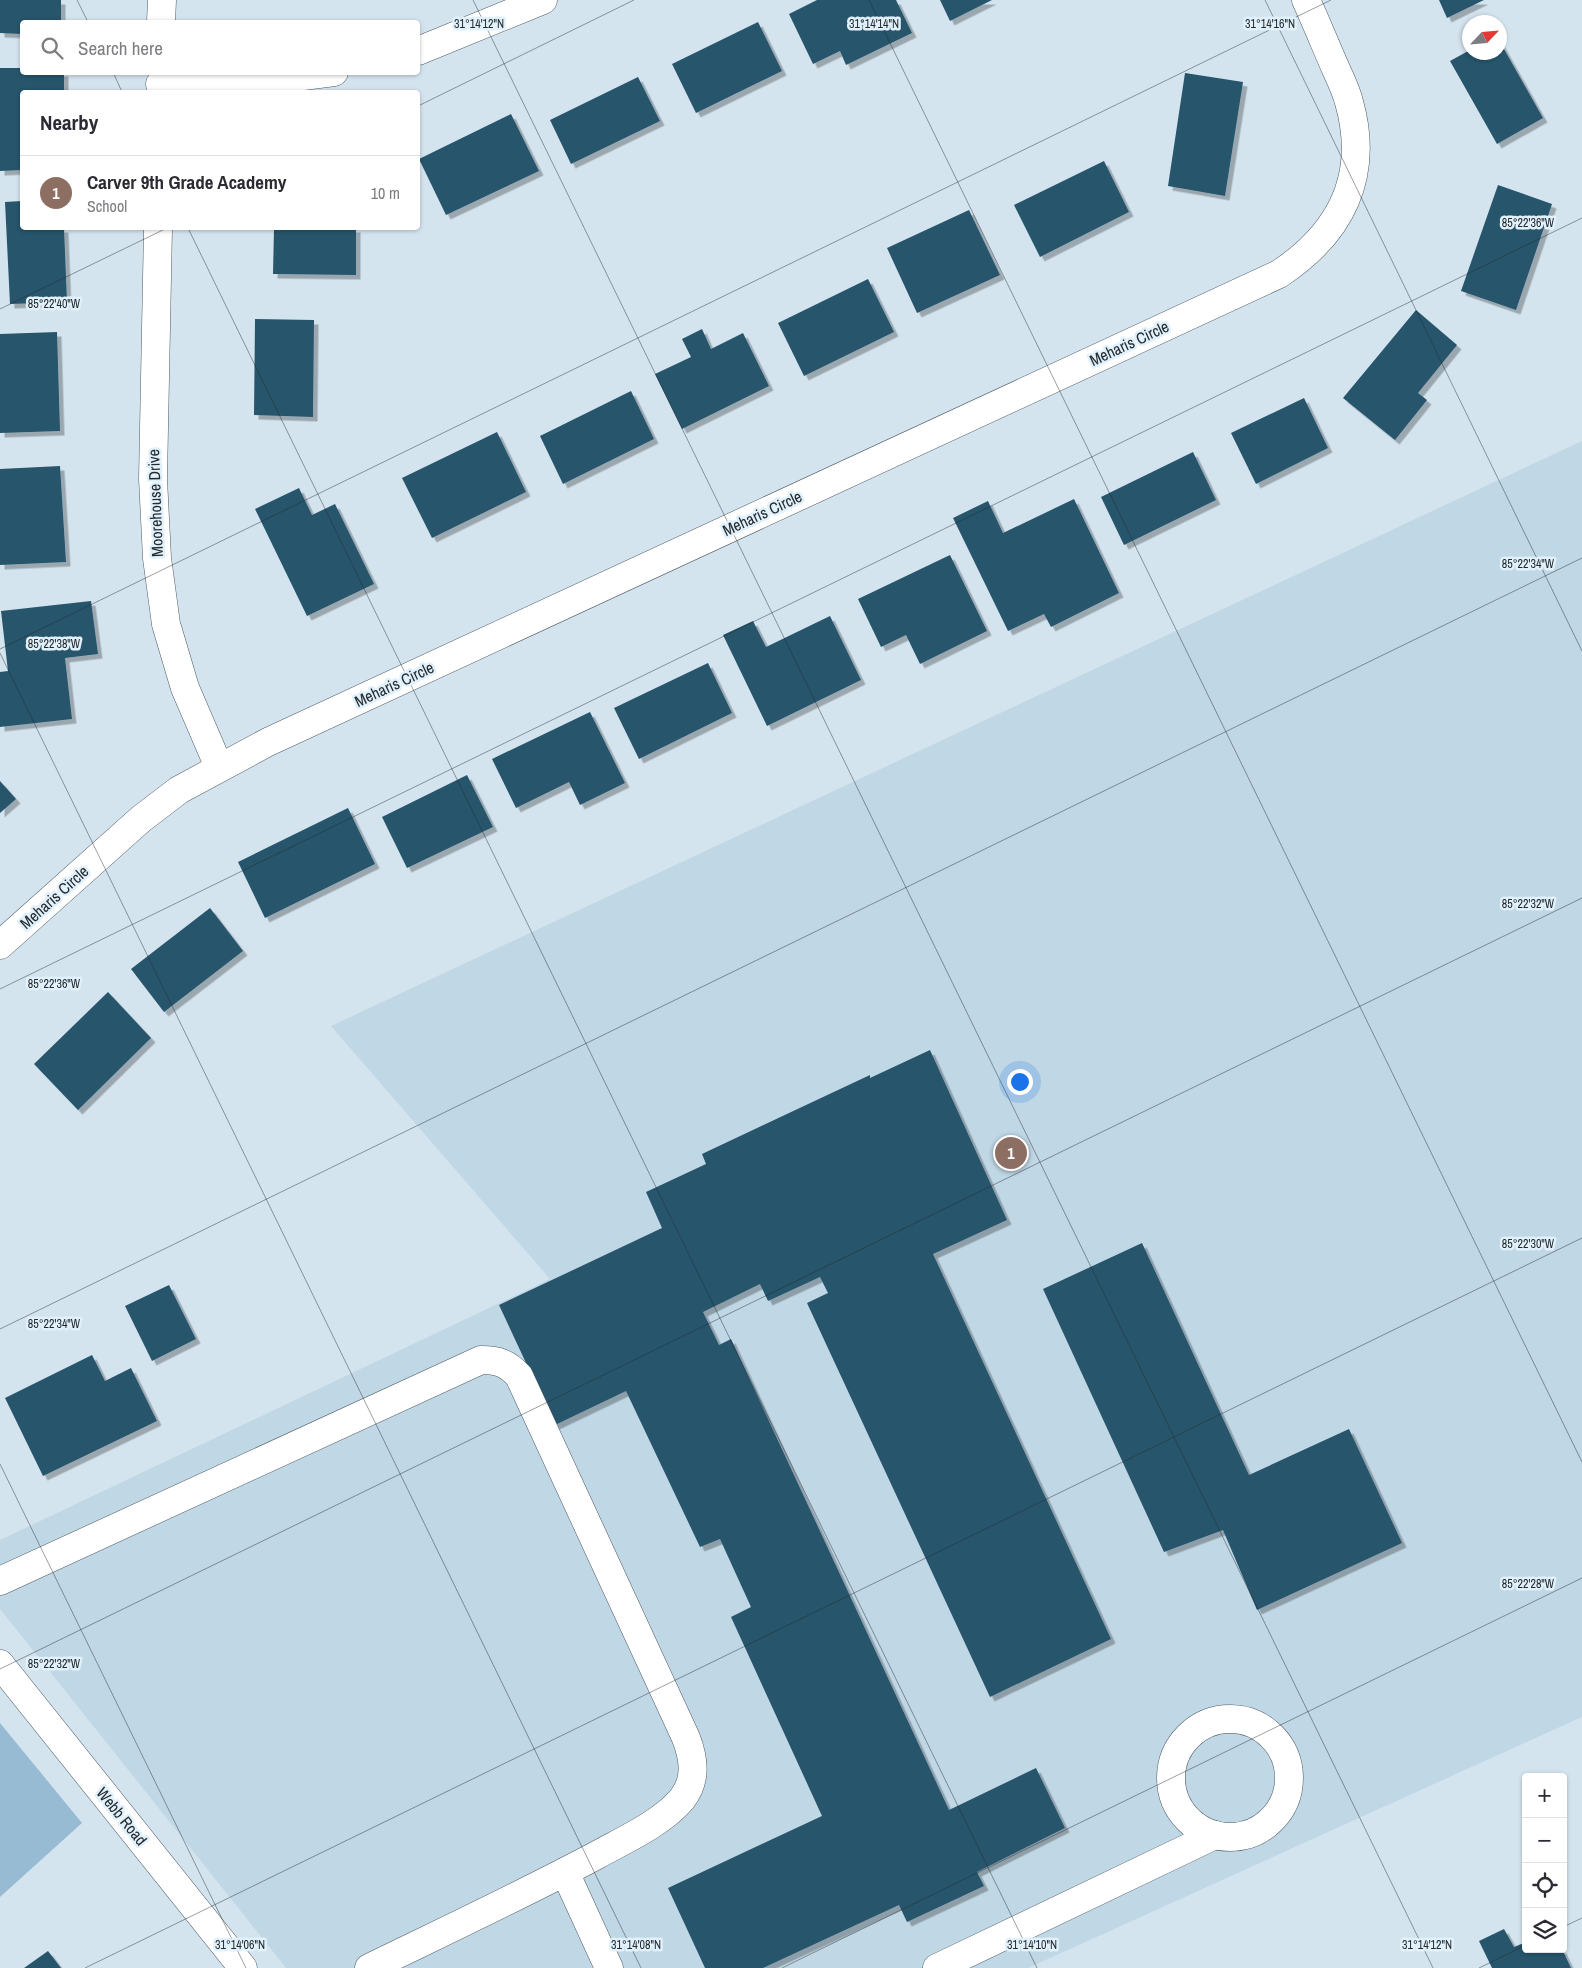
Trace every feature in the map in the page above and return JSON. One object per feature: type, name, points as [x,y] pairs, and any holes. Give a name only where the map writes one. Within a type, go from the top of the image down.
[{"type":"street","points":[[162,0],[162,20]]},
{"type":"street","points":[[420,49],[542,0]]},
{"type":"street","name":"Meharis Circle","points":[[0,945],[141,819],[179,790],[219,767],[286,734],[1279,274],[1300,260],[1319,242],[1330,228],[1347,198],[1354,173],[1356,148],[1355,123],[1349,99],[1306,0]]},
{"type":"street","points":[[160,83],[280,79],[311,75]]},
{"type":"street","name":"Moorehouse Drive","points":[[158,230],[153,479],[156,558],[166,624],[185,688],[219,767]]},
{"type":"street","points":[[0,1581],[481,1360],[496,1360],[509,1365],[519,1376],[686,1738],[692,1753],[694,1770],[690,1785],[682,1799],[658,1820],[565,1872],[369,1968]]},
{"type":"street","name":"Webb Road","points":[[0,1664],[243,1968]]},
{"type":"street","points":[[937,1968],[1215,1835],[1234,1838],[1253,1834],[1269,1823],[1281,1808],[1288,1791],[1290,1772],[1284,1753],[1273,1737],[1257,1724],[1238,1719],[1218,1720],[1199,1728],[1184,1741],[1174,1758],[1171,1778],[1174,1798],[1184,1814],[1198,1828],[1215,1835]]},
{"type":"street","points":[[565,1872],[609,1968]]},
{"type":"shaded area","points":[[1582,441],[1582,1717],[1028,1968],[286,1968],[0,1609],[0,1540],[550,1279],[331,1026]]},
{"type":"shaded area","points":[[0,1723],[82,1823],[0,1897]]},
{"type":"building","points":[[0,0],[61,0],[61,20],[20,20],[20,34],[0,33]]},
{"type":"building","points":[[817,0],[896,0],[912,33],[846,65],[840,51],[813,64],[789,14]]},
{"type":"building","points":[[940,0],[992,0],[950,21]]},
{"type":"building","points":[[1439,0],[1484,0],[1447,18]]},
{"type":"building","points":[[758,22],[782,71],[696,113],[672,64]]},
{"type":"building","points":[[1462,54],[1462,60],[1507,60],[1507,54],[1543,118],[1497,144],[1450,61]]},
{"type":"building","points":[[0,68],[20,68],[20,75],[64,75],[64,90],[20,90],[20,170],[0,171]]},
{"type":"building","points":[[1185,73],[1243,82],[1225,196],[1168,186]]},
{"type":"building","points":[[638,77],[660,121],[571,164],[550,120]]},
{"type":"building","points":[[511,114],[539,171],[446,215],[420,159]]},
{"type":"building","points":[[1104,161],[1129,212],[1040,257],[1014,205]]},
{"type":"building","points":[[1498,185],[1552,204],[1516,310],[1461,291]]},
{"type":"building","points":[[20,201],[20,230],[64,230],[67,302],[10,304],[5,202]]},
{"type":"building","points":[[969,210],[1000,275],[917,313],[887,248]]},
{"type":"building","points":[[274,230],[356,230],[356,275],[273,274]]},
{"type":"building","points":[[868,279],[894,332],[804,376],[778,323]]},
{"type":"building","points":[[1416,310],[1457,345],[1418,393],[1427,400],[1395,440],[1343,398]]},
{"type":"building","points":[[255,319],[314,320],[313,417],[254,415]]},
{"type":"building","points":[[702,329],[711,349],[743,333],[769,386],[682,429],[655,374],[691,357],[682,339]]},
{"type":"building","points":[[57,332],[60,431],[0,433],[0,334]]},
{"type":"building","points":[[631,391],[654,439],[563,484],[540,436]]},
{"type":"building","points":[[1304,398],[1328,448],[1256,484],[1231,433]]},
{"type":"building","points":[[497,432],[526,492],[432,538],[402,478]]},
{"type":"building","points":[[1193,452],[1216,500],[1124,545],[1101,497]]},
{"type":"building","points":[[60,466],[66,562],[0,565],[0,469]]},
{"type":"building","points":[[299,488],[312,515],[335,504],[374,584],[307,616],[255,509]]},
{"type":"building","points":[[1074,499],[1119,593],[1051,627],[1044,614],[1008,631],[953,518],[988,501],[1003,533]]},
{"type":"building","points":[[950,555],[987,631],[920,664],[906,635],[881,647],[858,599]]},
{"type":"building","points":[[91,601],[98,654],[65,658],[72,719],[0,727],[0,672],[8,671],[1,611]]},
{"type":"building","points":[[830,616],[861,680],[767,726],[723,635],[753,621],[766,647]]},
{"type":"building","points":[[708,663],[732,713],[639,759],[614,708]]},
{"type":"building","points":[[590,712],[625,783],[580,805],[569,782],[516,808],[492,759]]},
{"type":"building","points":[[467,775],[493,827],[407,868],[382,817]]},
{"type":"building","points":[[0,781],[16,799],[0,813]]},
{"type":"building","points":[[348,808],[375,864],[265,918],[238,862]]},
{"type":"building","points":[[210,908],[243,951],[164,1012],[131,969]]},
{"type":"building","points":[[108,992],[151,1038],[78,1110],[34,1064]]},
{"type":"building","points":[[930,1050],[1007,1220],[933,1254],[1111,1639],[990,1697],[807,1303],[828,1293],[820,1277],[768,1301],[760,1284],[703,1312],[719,1345],[731,1339],[949,1810],[1036,1768],[1065,1828],[977,1872],[984,1886],[907,1922],[899,1905],[763,1968],[705,1968],[668,1888],[822,1816],[731,1617],[751,1607],[720,1539],[700,1547],[626,1391],[555,1425],[499,1305],[662,1228],[646,1192],[706,1164],[702,1154],[870,1075],[870,1078]]},
{"type":"building","points":[[1142,1243],[1249,1475],[1349,1429],[1402,1543],[1257,1610],[1223,1530],[1164,1552],[1043,1289]]},
{"type":"building","points":[[169,1285],[196,1339],[152,1361],[125,1306]]},
{"type":"building","points":[[92,1355],[105,1381],[131,1368],[157,1421],[43,1476],[5,1398]]},
{"type":"building","points":[[1504,1929],[1514,1947],[1522,1944],[1522,1953],[1564,1953],[1571,1968],[1492,1968],[1479,1941]]},
{"type":"building","points":[[48,1951],[61,1968],[24,1968]]},
{"type":"place","name":"Carver 9th Grade Academy","points":[[1011,1153]]}]
